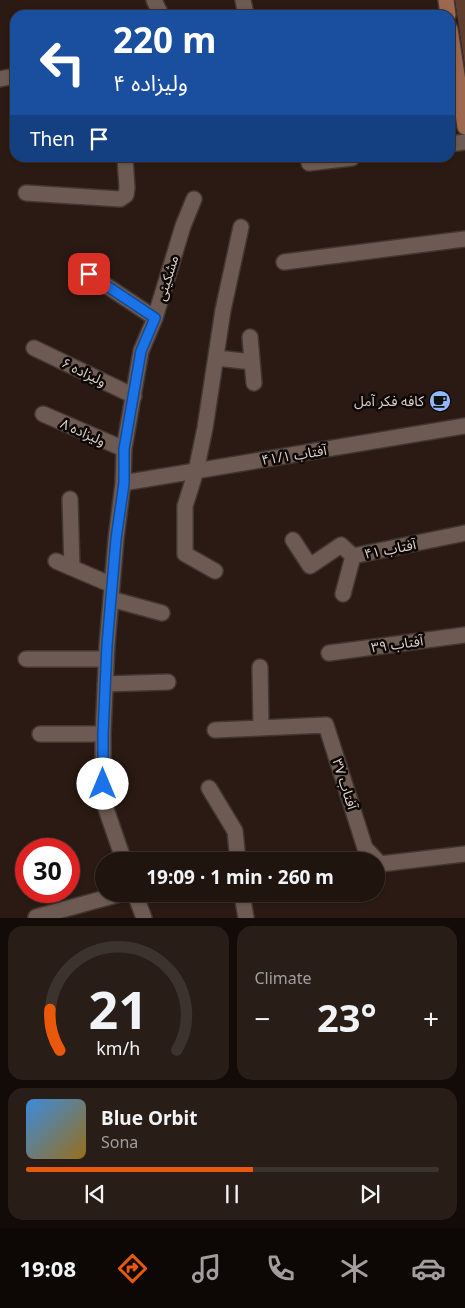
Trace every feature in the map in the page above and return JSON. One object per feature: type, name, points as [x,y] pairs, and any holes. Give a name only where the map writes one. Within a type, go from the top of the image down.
[{"type":"main road","points":[[455,62],[465,127]]},
{"type":"street","points":[[26,193],[120,199],[126,195],[127,188],[125,162]]},
{"type":"street","points":[[309,163],[318,162]]},
{"type":"street","name":"مشکینی","points":[[121,852],[103,800],[103,734],[106,659],[116,539],[124,483],[124,449],[141,351],[155,318],[183,226],[194,199]]},
{"type":"street","points":[[215,571],[185,554],[185,506],[196,471],[205,428],[223,310],[241,227]]},
{"type":"street","points":[[284,262],[465,239]]},
{"type":"street","points":[[89,274],[155,318]]},
{"type":"street","points":[[250,337],[254,383]]},
{"type":"street","name":"ولیزاده ۶","points":[[34,348],[134,396]]},
{"type":"street","points":[[217,358],[252,362]]},
{"type":"street","name":"ولیزاده ۸","points":[[43,414],[124,449]]},
{"type":"street","name":"آفتاب ۴١/١","points":[[124,483],[465,426]]},
{"type":"street","points":[[70,499],[72,568]]},
{"type":"street","name":"آفتاب ۴۱","points":[[343,594],[353,556],[465,533]]},
{"type":"street","points":[[293,540],[310,566],[341,544],[353,556]]},
{"type":"street","points":[[56,561],[72,568],[111,592],[162,613]]},
{"type":"street","name":"آفتاب ۳۹","points":[[329,653],[465,635]]},
{"type":"street","points":[[26,659],[106,659]]},
{"type":"street","points":[[260,667],[261,728]]},
{"type":"street","points":[[105,684],[168,682]]},
{"type":"street","name":"آفتاب ۳۷","points":[[215,730],[326,725],[366,848],[380,864],[465,854]]},
{"type":"street","points":[[40,734],[103,734]]},
{"type":"street","points":[[209,788],[235,832],[237,852]]},
{"type":"street","points":[[36,917],[95,901]]},
{"type":"street","points":[[138,902],[144,918]]},
{"type":"street","points":[[243,902],[246,918]]},
{"type":"shaded area","points":[[455,0],[465,0],[465,66]]},
{"type":"place","name":"کافه فکر آمل","points":[[440,401]]},
{"type":"route","points":[[89,274],[155,318],[141,351],[124,449],[124,483],[116,539],[107,645],[103,784]]}]
